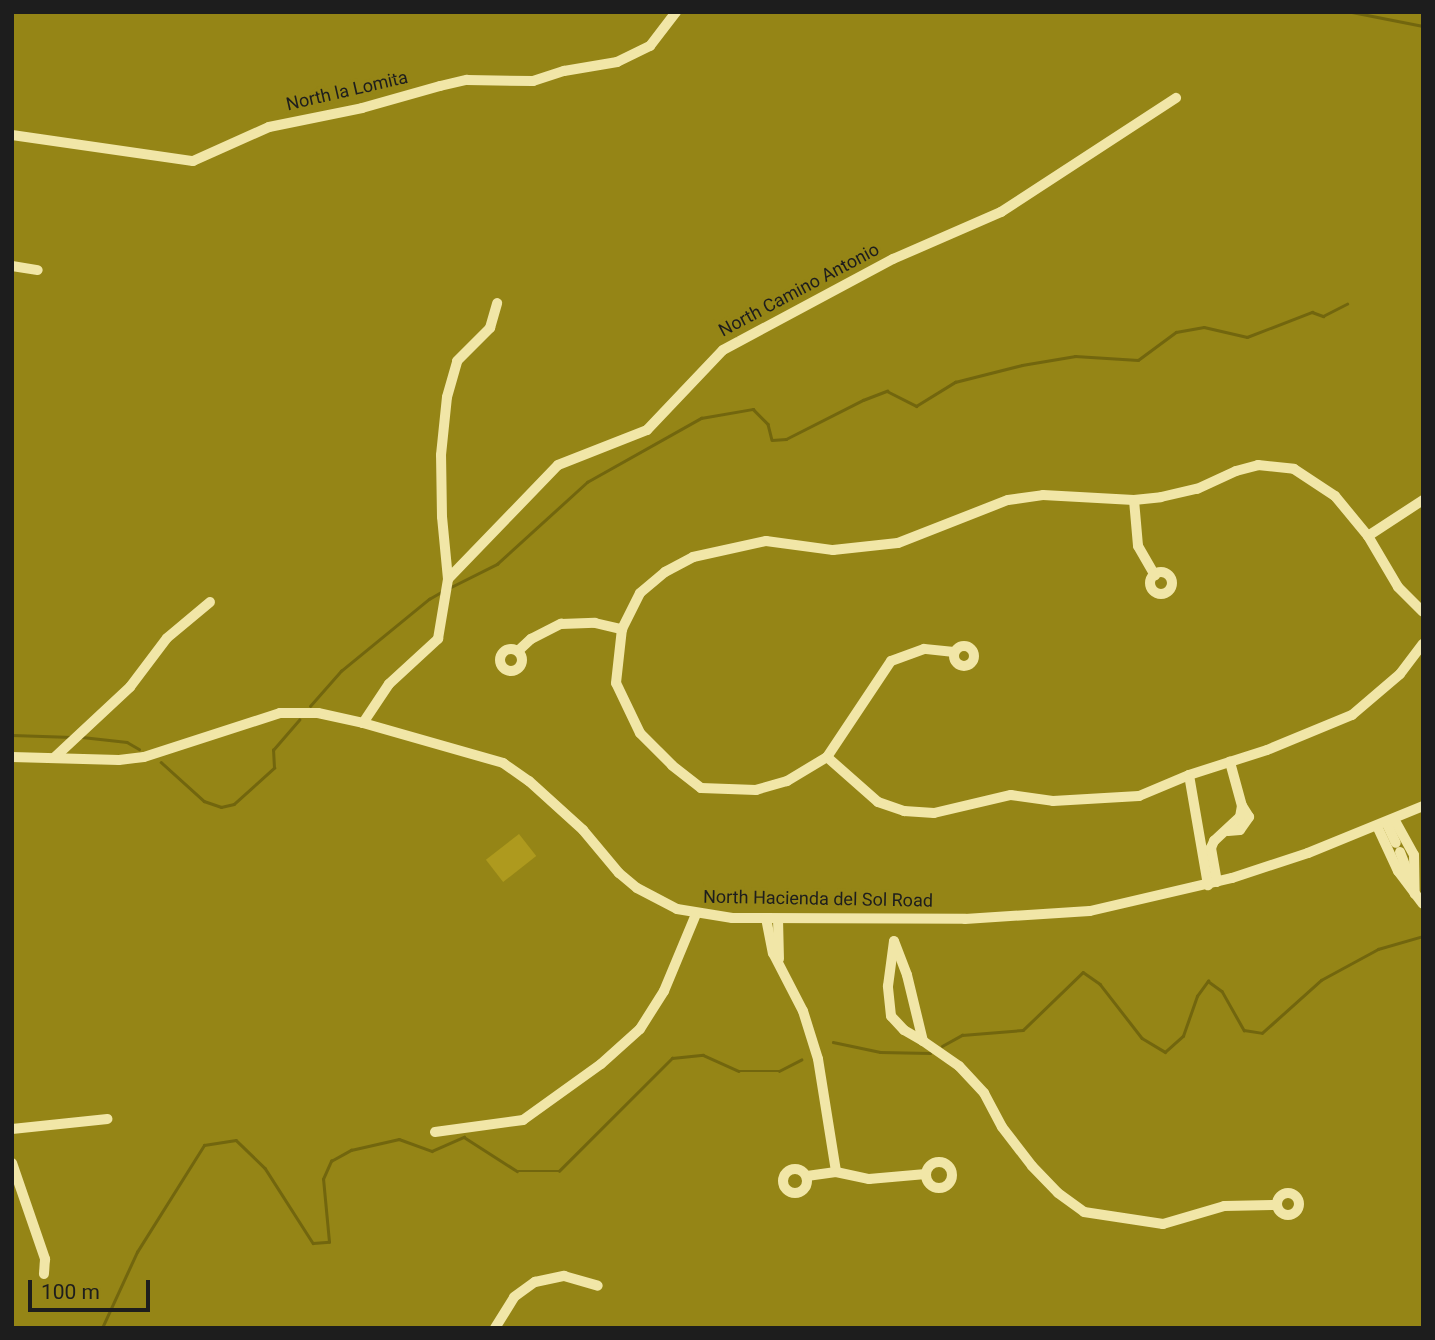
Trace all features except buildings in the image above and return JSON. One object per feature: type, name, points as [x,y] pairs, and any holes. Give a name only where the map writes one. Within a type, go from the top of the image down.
[{"type":"street","name":"North la Lomita","points":[[12,135],[193,161],[269,127],[362,108],[440,86],[467,80],[533,81],[564,71],[617,62],[650,46],[676,12]]},
{"type":"street","name":"North Camino Antonio","points":[[448,579],[558,465],[647,430],[723,350],[893,259],[1001,212],[1176,98]]},
{"type":"street","points":[[12,266],[38,270]]},
{"type":"street","points":[[363,723],[389,684],[438,639],[448,579],[442,492],[447,397],[457,361],[490,328],[498,303]]},
{"type":"street","points":[[954,652],[924,649],[891,661],[827,757],[795,777],[756,790],[701,788],[672,765],[640,733],[616,683],[622,629],[640,593],[666,572],[693,557],[766,541],[833,550],[898,543],[1008,500],[1080,496],[1134,500],[1197,489],[1258,465],[1294,469],[1323,487],[1350,511],[1398,587],[1423,612]]},
{"type":"street","points":[[1134,500],[1138,546],[1155,575]]},
{"type":"street","points":[[1368,536],[1423,500]]},
{"type":"street","points":[[55,757],[130,687],[167,638],[210,602]]},
{"type":"street","points":[[518,650],[531,639],[561,624],[595,622],[622,629]]},
{"type":"street","points":[[827,757],[878,802],[904,811],[924,812],[1011,795],[1040,801],[1139,796],[1352,715],[1399,674],[1423,644]]},
{"type":"street","name":"North Hacienda del Sol Road","points":[[12,757],[119,760],[144,757],[280,713],[318,713],[503,763],[538,789],[637,888],[677,909],[696,914],[772,919],[988,918],[1090,911],[1212,884],[1386,822],[1423,806]]},
{"type":"street","points":[[1212,884],[1211,849],[1214,841],[1240,817],[1242,806],[1230,762]]},
{"type":"street","points":[[1189,775],[1212,884]]},
{"type":"street","points":[[1386,822],[1415,894]]},
{"type":"street","points":[[1386,822],[1398,871],[1423,904]]},
{"type":"street","points":[[1386,822],[1414,855],[1415,894]]},
{"type":"street","points":[[435,1132],[523,1121],[601,1064],[640,1029],[646,1020],[664,991],[696,914]]},
{"type":"street","points":[[772,919],[780,961],[803,1011],[818,1059],[836,1172]]},
{"type":"street","points":[[892,919],[894,941],[888,986],[891,1016],[904,1030],[959,1066],[984,1093],[1002,1127],[1032,1166],[1058,1193],[1083,1212],[1163,1224],[1224,1206],[1277,1205]]},
{"type":"street","points":[[894,941],[907,975],[923,1041]]},
{"type":"street","points":[[12,1129],[107,1119]]},
{"type":"street","points":[[12,1163],[45,1259],[44,1274]]},
{"type":"street","points":[[807,1176],[836,1172],[869,1179],[926,1174]]},
{"type":"street","points":[[495,1328],[514,1297],[535,1282],[564,1276],[598,1286]]},
{"type":"shaded area","points":[[519,834],[536,856],[503,882],[486,860]]},
{"type":"waterway","points":[[1352,12],[1423,26]]},
{"type":"waterway","points":[[449,588],[497,564],[587,482],[701,418],[753,409],[768,424],[772,440],[786,439],[863,400],[887,391],[916,406],[955,382],[1022,365],[1075,356],[1138,360],[1176,332],[1204,327],[1247,337],[1312,312],[1323,316],[1347,304]]},
{"type":"waterway","points":[[310,706],[341,671],[429,599],[443,591]]},
{"type":"waterway","points":[[161,762],[204,801],[221,807],[234,804],[274,768],[273,750],[299,720]]},
{"type":"waterway","points":[[12,735],[72,737]]},
{"type":"waterway","points":[[82,737],[127,742],[139,749]]},
{"type":"waterway","points":[[942,1046],[962,1035],[1023,1030],[1083,972],[1100,984],[1142,1038],[1165,1052],[1183,1036],[1197,996],[1208,981],[1222,991],[1244,1030],[1262,1033],[1321,980],[1378,949],[1423,936]]},
{"type":"waterway","points":[[833,1042],[880,1052],[930,1053]]},
{"type":"waterway","points":[[102,1328],[137,1252],[204,1145],[236,1140],[265,1168],[313,1243],[329,1242],[323,1179],[331,1161],[351,1150],[399,1139],[432,1151],[464,1137],[517,1171],[559,1171],[672,1058],[703,1055],[739,1071],[779,1071],[801,1060]]}]
